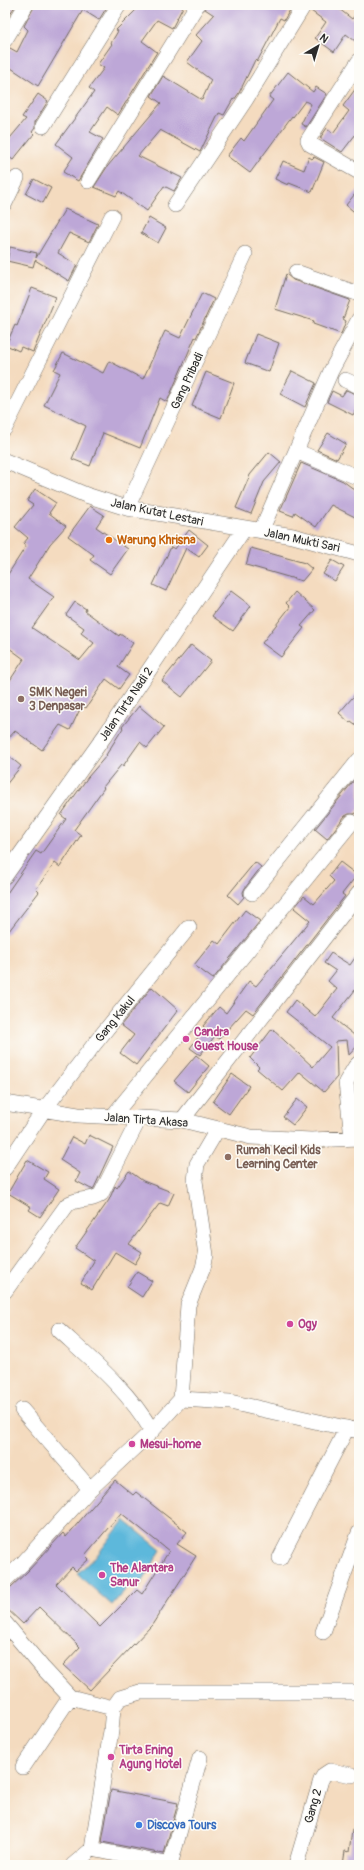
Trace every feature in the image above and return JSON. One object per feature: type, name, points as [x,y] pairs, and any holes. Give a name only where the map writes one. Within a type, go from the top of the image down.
[{"type":"street","points":[[5,40],[26,5]]},
{"type":"street","points":[[43,126],[119,5]]},
{"type":"street","points":[[88,181],[197,5]]},
{"type":"street","points":[[175,205],[246,98],[304,5]]},
{"type":"street","points":[[359,61],[308,140],[310,144],[359,172]]},
{"type":"street","points":[[5,203],[17,178]]},
{"type":"street","points":[[5,428],[112,216]]},
{"type":"street","name":"Gang Pribadi","points":[[127,508],[245,254]]},
{"type":"street","points":[[296,272],[359,294]]},
{"type":"street","points":[[261,531],[331,371],[359,319]]},
{"type":"street","points":[[345,380],[359,386]]},
{"type":"street","points":[[296,451],[359,478]]},
{"type":"street","name":"Jalan Kutat Lestari","points":[[5,460],[86,495],[127,508],[244,529]]},
{"type":"street","name":"Jalan Mukti Sari","points":[[244,529],[293,536],[359,554]]},
{"type":"street","name":"Jalan Tirta Nadi 2","points":[[5,876],[106,734],[244,529]]},
{"type":"street","points":[[252,893],[359,760]]},
{"type":"street","points":[[112,1117],[352,822]]},
{"type":"street","points":[[182,1120],[359,893]]},
{"type":"street","name":"Gang Kakul","points":[[5,1168],[43,1111],[96,1042],[189,928]]},
{"type":"street","points":[[355,1138],[346,1082],[359,1063]]},
{"type":"street","name":"Jalan Tirta Akasa","points":[[5,1103],[43,1111],[139,1119],[182,1120],[217,1130],[251,1137],[311,1140],[355,1138]]},
{"type":"street","points":[[5,1291],[67,1205],[74,1201],[95,1198],[102,1194],[139,1119]]},
{"type":"street","points":[[5,1580],[22,1564],[90,1489],[152,1431],[181,1399],[188,1305],[203,1268],[206,1255],[195,1181],[196,1170],[197,1164],[217,1130]]},
{"type":"street","points":[[59,1330],[107,1374],[131,1399],[152,1431]]},
{"type":"street","points":[[181,1399],[230,1402],[353,1429],[280,1558]]},
{"type":"street","points":[[22,1410],[90,1489]]},
{"type":"street","points":[[324,1632],[359,1533]]},
{"type":"street","points":[[5,1623],[42,1667],[70,1697],[113,1708]]},
{"type":"street","points":[[73,1865],[92,1849],[112,1731],[113,1708],[120,1698],[140,1692],[359,1692]]},
{"type":"street","points":[[23,1767],[70,1697]]},
{"type":"street","points":[[92,1849],[170,1865],[200,1758]]},
{"type":"street","name":"Gang 2","points":[[296,1865],[317,1793],[324,1775],[330,1771],[352,1775]]},
{"type":"water","points":[[124,1520],[161,1550],[139,1587],[132,1582],[112,1605],[77,1574],[98,1554]]},
{"type":"building","points":[[5,5],[16,5],[9,15],[5,12]]},
{"type":"building","points":[[35,5],[108,5],[99,20],[83,10],[38,86],[5,64],[5,49],[10,48],[17,52],[28,30],[24,26]]},
{"type":"building","points":[[141,5],[184,5],[172,28],[157,20],[142,41],[157,52],[118,115],[107,107],[90,132],[103,139],[78,181],[63,172],[73,157],[56,144],[94,92],[89,88],[104,68],[98,64],[112,44],[111,43],[118,31],[116,30]]},
{"type":"building","points":[[206,5],[287,5],[285,7],[290,10],[284,20],[280,18],[257,62],[255,60],[239,93],[234,100],[233,99],[224,115],[219,113],[200,152],[160,130],[138,156],[182,178],[174,191],[164,186],[147,211],[119,191],[116,196],[94,187],[107,167],[161,103],[151,96],[163,76],[202,100],[211,80],[187,62],[202,41],[196,35],[214,15],[205,9]]},
{"type":"building","points":[[313,5],[334,5],[352,19],[359,10],[359,44],[346,34],[334,52],[315,38],[326,22],[311,11]]},
{"type":"building","points":[[288,72],[313,92],[316,87],[327,94],[306,127],[301,124],[311,104],[305,101],[293,117],[292,116],[250,173],[227,156],[241,138],[244,141],[273,100],[269,97]]},
{"type":"building","points":[[359,84],[359,130],[342,152],[320,138],[327,128],[333,133],[349,111],[343,106]]},
{"type":"building","points":[[38,94],[48,101],[35,122],[35,128],[32,132],[34,134],[13,160],[5,154],[5,144],[26,119],[22,117]]},
{"type":"building","points":[[309,157],[312,159],[314,157],[324,162],[312,192],[289,183],[288,185],[275,179],[283,161],[304,170]]},
{"type":"building","points":[[34,179],[51,188],[43,203],[26,194]]},
{"type":"building","points":[[359,189],[359,216],[346,205]]},
{"type":"building","points":[[65,209],[98,224],[89,242],[69,233],[58,253],[77,265],[69,281],[35,260],[33,267],[7,261],[10,247],[37,253],[36,258]]},
{"type":"building","points":[[149,218],[166,228],[158,243],[141,233]]},
{"type":"building","points":[[286,274],[293,280],[350,300],[343,319],[346,321],[341,334],[313,324],[314,321],[275,309]]},
{"type":"building","points":[[32,288],[56,297],[33,352],[21,347],[19,351],[6,345],[15,325],[17,326]]},
{"type":"building","points":[[202,293],[214,299],[196,338],[195,337],[167,402],[160,398],[140,448],[103,433],[90,466],[72,459],[86,426],[44,405],[60,373],[54,370],[63,353],[103,373],[109,361],[143,379],[165,331],[180,338]]},
{"type":"building","points":[[256,334],[279,343],[269,372],[245,363]]},
{"type":"building","points":[[292,371],[316,383],[305,407],[280,394]]},
{"type":"building","points":[[206,372],[234,383],[221,418],[192,406]]},
{"type":"building","points":[[346,390],[359,395],[359,403],[353,415],[327,402],[332,391],[342,396]]},
{"type":"building","points":[[328,433],[346,444],[337,459],[317,450]]},
{"type":"building","points":[[269,452],[281,462],[264,482],[251,514],[236,508],[250,475]]},
{"type":"building","points":[[301,463],[343,481],[359,493],[359,519],[331,505],[316,527],[295,512],[293,516],[280,511]]},
{"type":"building","points":[[35,489],[56,503],[49,513],[66,526],[50,544],[28,579],[54,597],[32,628],[80,660],[94,643],[81,633],[84,628],[66,615],[75,602],[119,636],[120,634],[133,643],[118,667],[129,675],[119,689],[106,679],[86,708],[82,705],[70,730],[60,725],[42,750],[15,731],[5,742],[5,688],[24,659],[5,645],[5,579],[26,546],[23,544],[28,538],[15,527],[33,505],[27,501]]},
{"type":"building","points":[[90,506],[104,515],[96,527],[128,549],[110,574],[90,560],[94,555],[68,536]]},
{"type":"building","points":[[189,530],[208,545],[199,557],[186,548],[166,591],[153,585],[171,547],[175,549]]},
{"type":"building","points":[[251,548],[305,563],[312,569],[302,581],[246,565]]},
{"type":"building","points":[[332,560],[344,567],[335,581],[323,574]]},
{"type":"building","points":[[231,591],[251,606],[233,631],[212,616]]},
{"type":"building","points":[[295,592],[315,610],[301,626],[304,628],[281,657],[262,643],[290,607],[286,603]]},
{"type":"building","points":[[191,645],[211,661],[182,697],[162,681]]},
{"type":"building","points":[[359,690],[359,727],[351,721],[350,723],[339,713]]},
{"type":"building","points":[[139,706],[164,727],[147,748],[140,742],[123,766],[121,765],[103,787],[104,788],[74,830],[81,835],[60,867],[55,863],[36,889],[39,892],[5,936],[5,896],[36,851],[41,854],[66,819],[61,815],[88,777],[107,755],[123,728],[122,727]]},
{"type":"building","points":[[5,753],[21,766],[5,786]]},
{"type":"building","points":[[359,774],[359,809],[355,814],[345,816],[327,839],[315,829]]},
{"type":"building","points":[[255,862],[261,867],[245,888],[243,892],[244,897],[238,904],[228,895]]},
{"type":"building","points":[[340,862],[357,875],[342,894],[345,896],[253,1014],[246,1009],[219,1039],[215,1036],[200,1055],[190,1048],[205,1028],[203,1026],[219,1007],[226,1013],[249,981],[256,986],[310,921],[294,908],[304,896],[314,904],[334,881],[329,876]]},
{"type":"building","points":[[245,910],[260,921],[213,979],[194,965],[214,940],[219,944]]},
{"type":"building","points":[[359,952],[359,985],[333,1018],[359,1039],[359,1044],[349,1055],[347,1040],[336,1041],[337,1077],[324,1092],[300,1072],[283,1091],[257,1069],[259,1067],[250,1058],[272,1029],[313,1067],[330,1047],[286,1012],[295,1000],[315,1017],[337,989],[328,981],[336,971],[324,963],[331,953],[350,965]]},
{"type":"building","points":[[152,987],[178,1010],[136,1065],[120,1053],[134,1035],[121,1025]]},
{"type":"building","points":[[196,1055],[209,1066],[188,1092],[174,1081]]},
{"type":"building","points":[[232,1074],[249,1086],[229,1114],[213,1102]]},
{"type":"building","points":[[297,1099],[307,1107],[293,1125],[283,1117]]},
{"type":"building","points":[[89,1135],[113,1147],[94,1188],[91,1189],[76,1181],[80,1173],[60,1160],[72,1137],[85,1144]]},
{"type":"building","points":[[27,1160],[48,1172],[44,1179],[59,1189],[40,1217],[29,1210],[31,1207],[8,1193]]},
{"type":"building","points":[[129,1171],[143,1181],[174,1193],[168,1206],[160,1203],[129,1244],[142,1252],[135,1264],[115,1252],[92,1290],[81,1283],[94,1261],[75,1248],[109,1200],[115,1186],[117,1188]]},
{"type":"building","points":[[137,1272],[152,1281],[142,1297],[127,1287]]},
{"type":"building","points":[[115,1480],[133,1495],[136,1492],[187,1532],[177,1544],[196,1556],[152,1625],[90,1690],[63,1665],[80,1647],[39,1607],[23,1624],[5,1607],[5,1589],[11,1587],[28,1571],[63,1533],[66,1537]],"holes":[[[121,1513],[169,1551],[142,1594],[137,1590],[100,1627],[56,1584],[72,1567],[76,1571],[89,1559],[85,1555]]]},
{"type":"building","name":"Discova Tours","points":[[111,1790],[178,1803],[164,1854],[102,1842]]},
{"type":"building","points":[[352,1830],[359,1830],[359,1865],[343,1865],[345,1851],[349,1852]]},
{"type":"place","name":"Warung Khrisna","points":[[109,540]]},
{"type":"place","name":"SMK Negeri 3 Denpasar","points":[[21,699]]},
{"type":"place","name":"Candra Guest House","points":[[186,1039]]},
{"type":"place","name":"Rumah Kecil Kids Learning Center","points":[[228,1157]]},
{"type":"place","name":"Ogy","points":[[290,1324]]},
{"type":"place","name":"Mesui-home","points":[[132,1444]]},
{"type":"place","name":"The Alantara Sanur","points":[[102,1575]]},
{"type":"place","name":"Tirta Ening Agung Hotel","points":[[111,1757]]},
{"type":"place","name":"Discova Tours","points":[[139,1825]]}]
